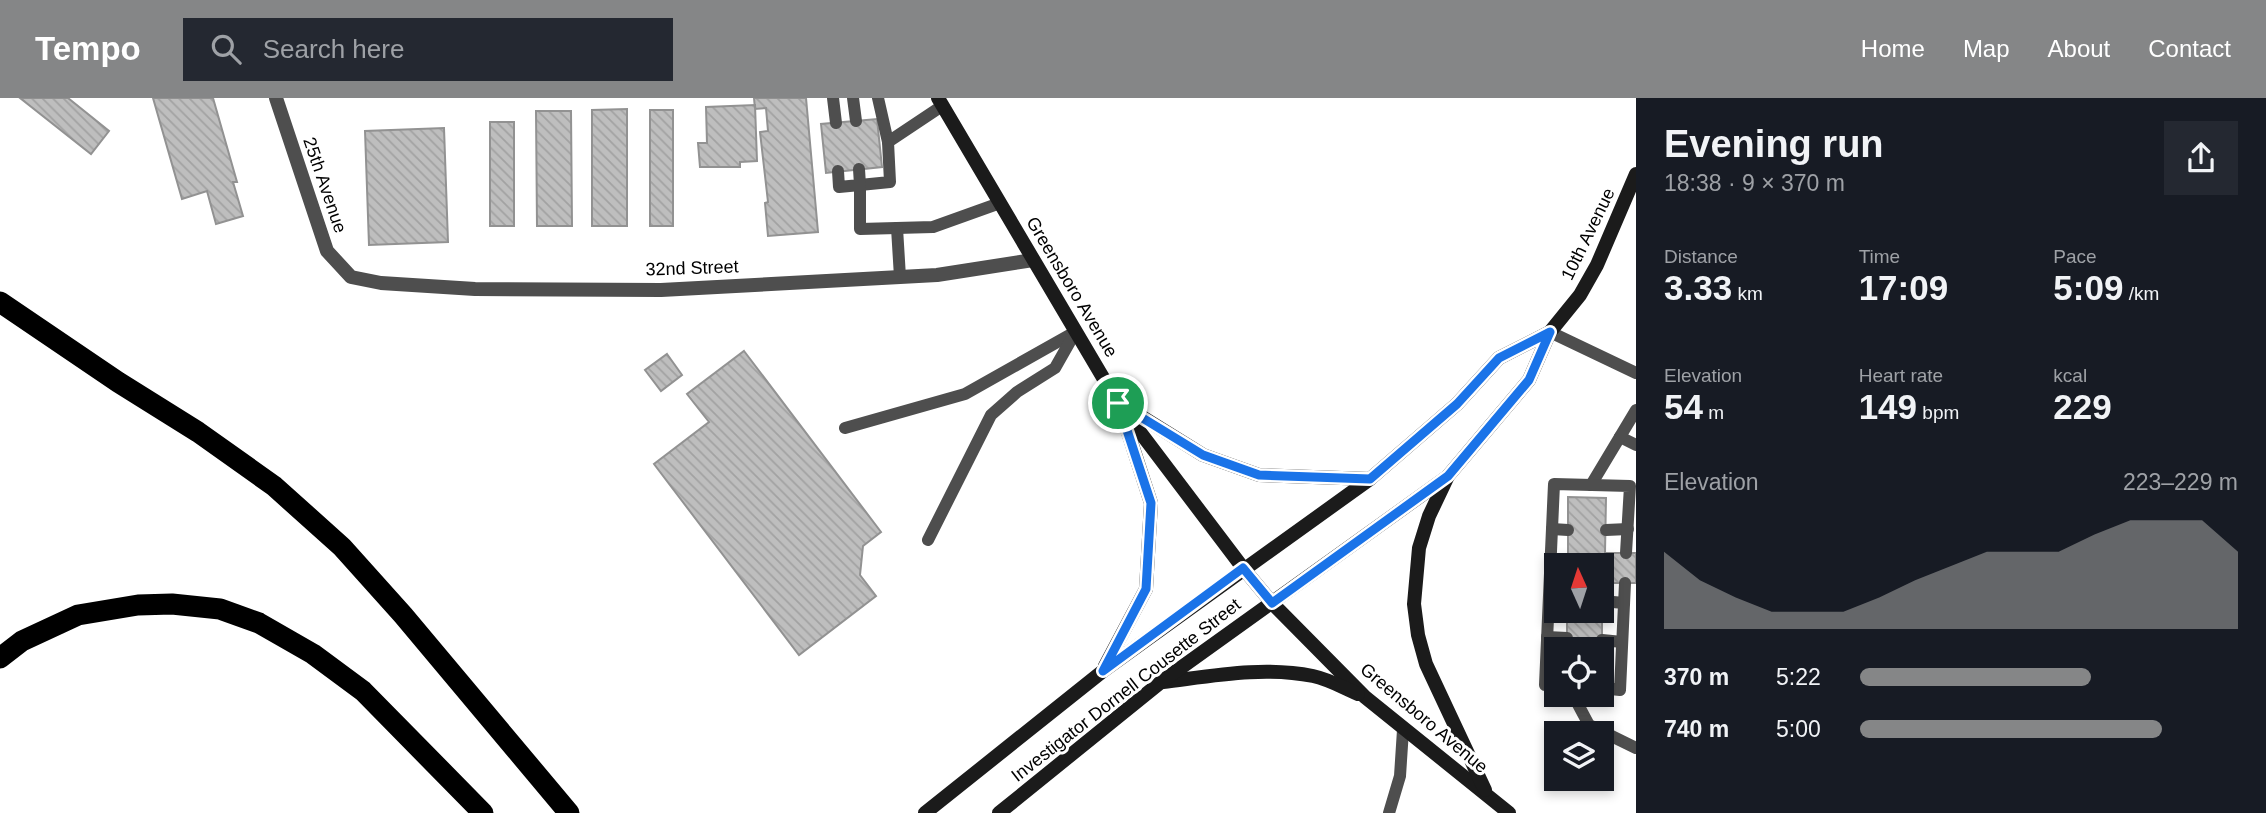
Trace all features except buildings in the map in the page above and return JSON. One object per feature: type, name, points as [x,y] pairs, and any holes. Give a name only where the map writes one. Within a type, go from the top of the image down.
[{"type":"highway","points":[[0,302],[118,382],[198,432],[274,486],[342,547],[403,615],[569,813]]},
{"type":"highway","points":[[0,658],[22,641],[78,615],[161,604],[220,609],[259,623],[313,654],[363,691],[483,813]]},
{"type":"main road","name":"Greensboro Avenue","points":[[940,102],[1118,403],[1243,568],[1272,603],[1364,697],[1507,813]]},
{"type":"main road","name":"10th Avenue","points":[[1448,476],[1529,380],[1550,332],[1580,295],[1597,265],[1636,174]]},
{"type":"main road","name":"Investigator Dornell Cousette Street","points":[[925,813],[1103,671],[1370,479],[1457,404],[1499,358],[1550,332]]},
{"type":"main road","points":[[1118,403],[1203,455],[1259,475],[1370,479]]},
{"type":"main road","points":[[1103,671],[1146,589],[1151,503],[1118,403]]},
{"type":"main road","name":"Investigator Dornell Cousette Street","points":[[999,813],[1161,682],[1448,476]]},
{"type":"main road","points":[[1448,476],[1429,516],[1419,548],[1415,604],[1418,635],[1426,664],[1487,795]]},
{"type":"main road","points":[[1161,682],[1243,672],[1276,671],[1316,676],[1364,697]]},
{"type":"street","name":"25th Avenue","points":[[276,98],[327,251],[351,277]]},
{"type":"street","name":"32nd Street","points":[[351,277],[382,283],[475,289],[661,290],[937,275],[1033,260]]},
{"type":"lane","points":[[833,98],[836,123]]},
{"type":"lane","points":[[853,98],[856,121]]},
{"type":"lane","points":[[838,172],[839,187],[890,182],[888,142],[878,98]]},
{"type":"lane","points":[[888,142],[940,102]]},
{"type":"lane","points":[[859,170],[860,229],[933,227],[1000,203]]},
{"type":"lane","points":[[897,228],[900,277]]},
{"type":"lane","points":[[845,428],[965,394],[1076,331]]},
{"type":"lane","points":[[928,540],[991,415],[1017,392],[1055,368],[1076,331]]},
{"type":"lane","points":[[1550,332],[1636,373]]},
{"type":"lane","points":[[1591,485],[1636,410]]},
{"type":"lane","points":[[1620,437],[1636,445]]},
{"type":"lane","points":[[1551,553],[1554,484],[1630,486],[1626,553]]},
{"type":"lane","points":[[1552,529],[1568,530]]},
{"type":"lane","points":[[1606,530],[1628,529]]},
{"type":"lane","points":[[1614,689],[1620,690],[1625,583]]},
{"type":"lane","points":[[1614,602],[1624,603]]},
{"type":"lane","points":[[1547,637],[1549,623]]},
{"type":"lane","points":[[1614,641],[1622,642]]},
{"type":"lane","points":[[1579,707],[1589,725],[1636,748]]},
{"type":"lane","points":[[1390,813],[1400,776],[1403,730]]},
{"type":"route","points":[[1550,332],[1529,380],[1448,476],[1272,603],[1243,568],[1103,671],[1146,589],[1151,503],[1118,403],[1203,455],[1259,475],[1370,479],[1457,404],[1499,358],[1550,332]]}]
